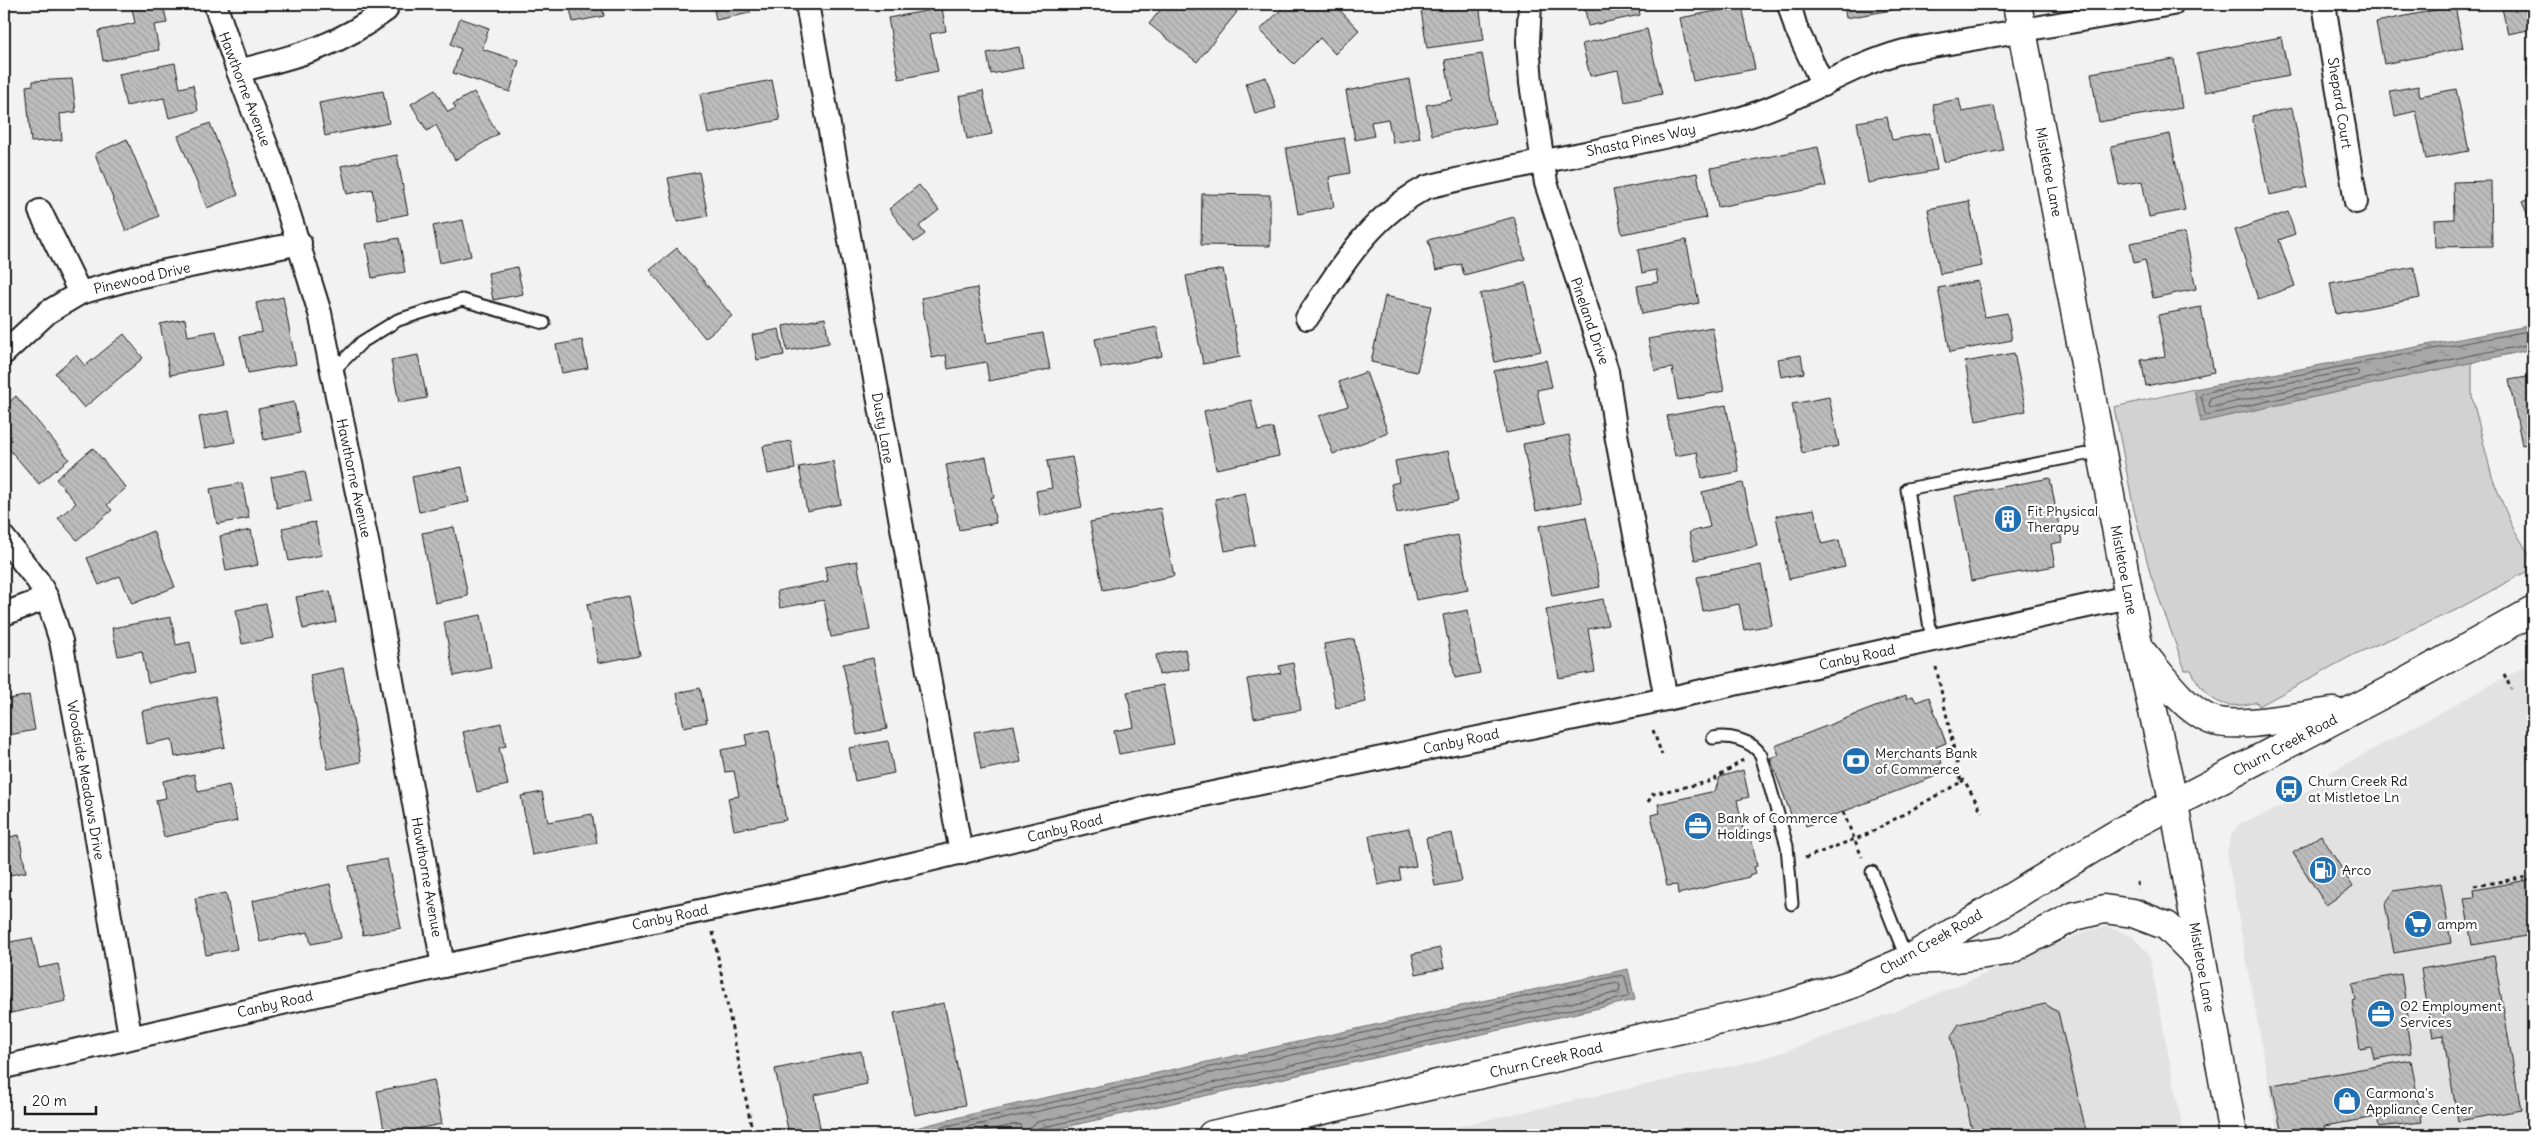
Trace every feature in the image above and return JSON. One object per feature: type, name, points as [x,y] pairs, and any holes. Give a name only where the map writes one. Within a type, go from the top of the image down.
[{"type":"main road","name":"Mistletoe Lane","points":[[2017,4],[2138,649],[2174,804],[2200,959],[2233,1135]]},
{"type":"main road","name":"Churn Creek Road","points":[[1212,1135],[1783,1006],[1852,984],[1907,960],[2125,829],[2533,611]]},
{"type":"main road","points":[[2138,649],[2193,707],[2211,719],[2223,723],[2350,710]]},
{"type":"main road","points":[[1907,960],[1957,958],[2007,951],[2075,916],[2104,910],[2133,913],[2167,926],[2200,959]]},
{"type":"street","name":"Hawthorne Avenue","points":[[215,4],[273,163],[300,243],[320,313],[368,546],[443,966]]},
{"type":"street","name":"Dusty Lane","points":[[806,4],[961,853]]},
{"type":"street","name":"Pineland Drive","points":[[1530,4],[1528,42],[1531,83],[1542,162],[1558,226],[1607,371],[1616,434],[1666,699]]},
{"type":"street","points":[[1788,4],[1796,28],[1823,85]]},
{"type":"street","name":"Shasta Pines Way","points":[[1307,318],[1361,238],[1383,216],[1412,194],[1440,183],[1735,120],[1770,109],[1823,85],[1866,62],[1904,51],[2172,4]]},
{"type":"street","name":"Shepard Court","points":[[2324,4],[2356,202]]},
{"type":"street","points":[[238,71],[310,52],[329,45],[348,36],[386,10]]},
{"type":"street","points":[[40,211],[80,293]]},
{"type":"street","name":"Pinewood Drive","points":[[4,352],[48,312],[80,293],[137,278],[300,243]]},
{"type":"street","name":"Woodside Meadows Drive","points":[[4,538],[26,564],[47,598],[63,650],[130,1036]]},
{"type":"street","name":"Canby Road","points":[[4,1067],[130,1036],[443,966],[961,853],[1179,800],[1666,699],[2128,597]]},
{"type":"street","points":[[4,614],[47,598]]},
{"type":"lane","points":[[332,372],[362,342],[398,320],[462,300],[544,323]]},
{"type":"lane","points":[[1932,640],[1907,489],[2102,451]]},
{"type":"lane","points":[[1713,738],[1726,736],[1735,739],[1755,747],[1761,755],[1787,846],[1792,904]]},
{"type":"lane","points":[[1872,872],[1907,960]]},
{"type":"path","points":[[1936,668],[1961,782]]},
{"type":"path","points":[[2504,674],[2512,689]]},
{"type":"path","points":[[1652,730],[1662,755]]},
{"type":"path","points":[[1648,802],[1653,794],[1712,781],[1740,763],[1747,756]]},
{"type":"path","points":[[1797,861],[1886,825],[1964,780],[1982,812]]},
{"type":"path","points":[[1843,812],[1862,857]]},
{"type":"path","points":[[2474,886],[2533,876]]},
{"type":"path","points":[[713,932],[753,1135]]},
{"type":"shaded area","points":[[2472,362],[2472,397],[2492,477],[2511,524],[2533,561],[2533,568],[2454,611],[2353,655],[2259,706],[2257,702],[2245,705],[2225,704],[2209,696],[2191,670],[2185,670],[2151,576],[2134,510],[2114,407],[2194,389],[2202,421]]},
{"type":"shaded area","points":[[2533,662],[2533,1135],[2278,1135],[2227,854],[2231,836],[2240,823],[2264,815],[2313,788],[2333,771]]},
{"type":"shaded area","points":[[2108,927],[2132,936],[2147,952],[2150,959],[2184,1135],[1418,1135],[1749,1062],[1783,1052],[1896,1011],[2090,930]]},
{"type":"water","points":[[2533,325],[2533,349],[2201,422],[2194,389]]},
{"type":"water","points":[[1628,969],[1635,1000],[1029,1135],[887,1135],[976,1113]]},
{"type":"building","points":[[131,4],[163,4],[167,23],[154,25],[159,50],[103,61],[98,31],[135,23]]},
{"type":"building","points":[[569,4],[601,4],[604,16],[573,22]]},
{"type":"building","points":[[713,4],[749,4],[750,13],[716,20]]},
{"type":"building","points":[[1165,4],[1184,4],[1193,11],[1199,4],[1227,4],[1237,12],[1197,62],[1149,24]]},
{"type":"building","points":[[1287,4],[1334,4],[1359,30],[1335,54],[1320,38],[1294,64],[1260,30]]},
{"type":"building","points":[[1420,4],[1479,4],[1484,40],[1427,48]]},
{"type":"building","points":[[1584,4],[1638,4],[1640,15],[1588,26]]},
{"type":"building","points":[[1844,4],[1891,4],[1892,10],[1846,18]]},
{"type":"building","points":[[2501,4],[2533,4],[2533,29],[2508,34]]},
{"type":"building","points":[[1742,6],[1755,69],[1693,81],[1680,18]]},
{"type":"building","points":[[2455,6],[2463,48],[2384,64],[2376,22]]},
{"type":"building","points":[[942,8],[946,31],[930,34],[938,71],[899,79],[888,18]]},
{"type":"building","points":[[460,18],[489,28],[482,49],[519,61],[510,92],[453,73],[461,49],[451,44]]},
{"type":"building","points":[[1647,29],[1662,94],[1625,102],[1618,70],[1590,76],[1582,44]]},
{"type":"building","points":[[2281,37],[2289,76],[2205,92],[2197,53]]},
{"type":"building","points":[[1019,47],[1023,68],[991,74],[987,53]]},
{"type":"building","points":[[1482,54],[1495,123],[1432,135],[1426,105],[1452,100],[1445,60]]},
{"type":"building","points":[[2174,59],[2182,108],[2099,122],[2091,73]]},
{"type":"building","points":[[175,63],[180,88],[193,85],[198,111],[169,118],[164,98],[126,106],[119,74]]},
{"type":"building","points":[[2533,66],[2533,102],[2527,67]]},
{"type":"building","points":[[1266,77],[1276,108],[1255,114],[1246,83]]},
{"type":"building","points":[[72,79],[76,112],[60,114],[62,140],[31,142],[26,86],[33,85],[33,81]]},
{"type":"building","points":[[1409,79],[1420,138],[1393,143],[1388,119],[1371,122],[1374,136],[1355,140],[1346,91]]},
{"type":"building","points":[[772,80],[780,120],[708,134],[700,94]]},
{"type":"building","points":[[2418,86],[2420,96],[2456,89],[2469,151],[2426,159],[2416,111],[2395,116],[2390,91]]},
{"type":"building","points":[[435,90],[448,112],[456,108],[453,104],[474,92],[498,134],[455,160],[436,125],[427,131],[411,104]]},
{"type":"building","points":[[383,91],[389,123],[325,136],[319,103]]},
{"type":"building","points":[[983,91],[992,134],[967,139],[959,96]]},
{"type":"building","points":[[1959,99],[1962,112],[1994,106],[2003,150],[1944,162],[1933,104]]},
{"type":"building","points":[[2292,108],[2308,187],[2269,195],[2252,116]]},
{"type":"building","points":[[1887,117],[1892,140],[1930,133],[1937,170],[1868,183],[1857,122]]},
{"type":"building","points":[[210,123],[238,195],[207,208],[178,136]]},
{"type":"building","points":[[2170,134],[2185,210],[2149,217],[2142,181],[2119,185],[2111,146]]},
{"type":"building","points":[[1344,138],[1350,173],[1329,177],[1334,207],[1298,214],[1286,148]]},
{"type":"building","points":[[127,139],[159,216],[126,231],[95,154]]},
{"type":"building","points":[[1818,147],[1826,186],[1718,207],[1711,168]]},
{"type":"building","points":[[397,155],[408,214],[378,220],[372,189],[347,194],[341,166]]},
{"type":"building","points":[[699,172],[708,216],[677,222],[668,178]]},
{"type":"building","points":[[1697,173],[1706,218],[1622,234],[1613,190]]},
{"type":"building","points":[[2491,181],[2492,246],[2435,247],[2434,220],[2454,219],[2453,182]]},
{"type":"building","points":[[919,185],[939,210],[919,226],[925,234],[914,242],[889,209]]},
{"type":"building","points":[[1202,194],[1270,195],[1270,246],[1201,245]]},
{"type":"building","points":[[2533,197],[2533,226],[2522,202]]},
{"type":"building","points":[[1969,201],[1982,266],[1940,274],[1928,209]]},
{"type":"building","points":[[2288,212],[2295,234],[2279,240],[2295,286],[2258,299],[2235,230]]},
{"type":"building","points":[[1514,217],[1525,259],[1464,275],[1461,264],[1436,270],[1428,240]]},
{"type":"building","points":[[463,220],[471,256],[440,263],[433,226]]},
{"type":"building","points":[[2185,233],[2196,289],[2153,298],[2145,260],[2134,263],[2130,243]]},
{"type":"building","points":[[399,238],[405,272],[372,278],[366,244]]},
{"type":"building","points":[[1686,240],[1699,303],[1642,314],[1637,286],[1658,282],[1656,270],[1642,273],[1638,250]]},
{"type":"building","points":[[677,248],[732,316],[705,338],[650,270]]},
{"type":"building","points":[[517,267],[523,294],[493,300],[488,273]]},
{"type":"building","points":[[2414,267],[2420,298],[2336,314],[2330,283]]},
{"type":"building","points":[[1223,269],[1240,357],[1203,364],[1186,276]]},
{"type":"building","points":[[1978,281],[1985,317],[2007,313],[2012,340],[1950,352],[1938,288]]},
{"type":"building","points":[[1526,283],[1541,351],[1495,362],[1480,294]]},
{"type":"building","points":[[977,288],[987,343],[1043,333],[1050,369],[989,381],[986,362],[948,369],[946,355],[932,358],[921,298]]},
{"type":"building","points":[[1385,296],[1431,306],[1417,372],[1371,362]]},
{"type":"building","points":[[283,297],[296,364],[248,373],[240,336],[262,332],[256,303]]},
{"type":"building","points":[[2201,307],[2214,372],[2146,386],[2141,360],[2165,356],[2158,315]]},
{"type":"building","points":[[825,318],[829,343],[787,351],[783,326]]},
{"type":"building","points":[[185,319],[188,336],[216,331],[223,365],[170,375],[160,324]]},
{"type":"building","points":[[1157,327],[1162,356],[1101,368],[1095,339]]},
{"type":"building","points":[[1712,327],[1724,391],[1678,400],[1672,368],[1655,371],[1648,339]]},
{"type":"building","points":[[779,329],[784,355],[757,360],[752,335]]},
{"type":"building","points":[[124,334],[143,358],[84,408],[55,373],[76,355],[85,366]]},
{"type":"building","points":[[582,340],[588,368],[562,373],[556,345]]},
{"type":"building","points":[[2014,353],[2026,411],[1976,421],[1965,362]]},
{"type":"building","points":[[418,355],[427,398],[399,403],[391,360]]},
{"type":"building","points":[[1801,355],[1804,373],[1781,377],[1778,359]]},
{"type":"building","points":[[1546,360],[1552,387],[1537,390],[1544,425],[1506,433],[1494,371]]},
{"type":"building","points":[[1366,372],[1388,433],[1333,454],[1319,416],[1348,406],[1339,382]]},
{"type":"building","points":[[2533,376],[2533,443],[2522,445],[2509,380]]},
{"type":"building","points":[[16,396],[69,459],[39,484],[4,443],[4,407]]},
{"type":"building","points":[[1829,397],[1839,446],[1802,453],[1792,404]]},
{"type":"building","points":[[1251,400],[1258,431],[1273,428],[1279,456],[1216,469],[1204,411]]},
{"type":"building","points":[[294,402],[300,433],[264,440],[258,409]]},
{"type":"building","points":[[1726,405],[1739,472],[1702,478],[1697,452],[1675,456],[1667,416]]},
{"type":"building","points":[[229,411],[235,442],[205,448],[199,417]]},
{"type":"building","points":[[1569,435],[1582,502],[1536,511],[1523,444]]},
{"type":"building","points":[[791,441],[795,469],[768,474],[763,446]]},
{"type":"building","points":[[93,448],[126,488],[107,505],[112,510],[77,540],[58,518],[76,503],[56,479]]},
{"type":"building","points":[[1448,451],[1458,501],[1397,513],[1391,484],[1399,482],[1395,461]]},
{"type":"building","points":[[986,457],[994,497],[991,498],[996,523],[959,530],[946,465]]},
{"type":"building","points":[[1072,457],[1082,507],[1040,516],[1036,491],[1052,488],[1047,461]]},
{"type":"building","points":[[833,461],[841,504],[807,511],[799,467]]},
{"type":"building","points":[[462,467],[469,502],[419,512],[412,477]]},
{"type":"building","points":[[305,471],[311,501],[277,508],[271,477]]},
{"type":"building","name":"Fit Physical Therapy","points":[[2050,478],[2062,542],[2051,544],[2055,566],[1971,581],[1955,496]]},
{"type":"building","points":[[242,483],[249,518],[217,524],[210,489]]},
{"type":"building","points":[[1743,483],[1757,546],[1695,560],[1689,532],[1710,527],[1702,492]]},
{"type":"building","points":[[1245,493],[1255,545],[1225,551],[1215,499]]},
{"type":"building","points":[[1160,508],[1174,576],[1103,590],[1090,522]]},
{"type":"building","points":[[1814,509],[1822,544],[1839,540],[1845,567],[1789,579],[1776,516]]},
{"type":"building","points":[[1586,517],[1600,587],[1552,596],[1539,526]]},
{"type":"building","points":[[315,522],[322,555],[289,561],[282,528]]},
{"type":"building","points":[[454,527],[468,596],[435,603],[422,533]]},
{"type":"building","points":[[251,530],[258,565],[226,571],[220,536]]},
{"type":"building","points":[[153,531],[175,587],[132,604],[120,576],[99,585],[87,558]]},
{"type":"building","points":[[1458,535],[1468,590],[1416,600],[1405,545]]},
{"type":"building","points":[[857,561],[870,630],[831,637],[824,600],[780,608],[777,591],[828,581],[825,567]]},
{"type":"building","points":[[1761,565],[1772,625],[1744,630],[1739,604],[1703,611],[1697,577]]},
{"type":"building","points":[[330,591],[336,622],[303,629],[296,597]]},
{"type":"building","points":[[628,596],[640,655],[598,663],[587,604]]},
{"type":"building","points":[[1603,599],[1608,625],[1588,629],[1595,672],[1559,678],[1546,610]]},
{"type":"building","points":[[266,604],[273,638],[242,644],[236,610]]},
{"type":"building","points":[[1468,610],[1480,673],[1455,678],[1443,615]]},
{"type":"building","points":[[481,615],[491,668],[454,676],[444,622]]},
{"type":"building","points":[[171,617],[176,645],[190,642],[196,672],[148,683],[142,651],[118,656],[112,628]]},
{"type":"building","points":[[1354,639],[1366,702],[1336,708],[1324,644]]},
{"type":"building","points":[[1185,649],[1189,669],[1159,675],[1156,655]]},
{"type":"building","points":[[873,658],[887,729],[857,735],[843,664]]},
{"type":"building","points":[[1293,663],[1301,710],[1254,718],[1247,679],[1281,673],[1279,666]]},
{"type":"building","points":[[343,668],[361,762],[328,769],[310,675]]},
{"type":"building","points":[[1163,685],[1174,744],[1119,754],[1114,731],[1134,727],[1127,692]]},
{"type":"building","points":[[700,688],[707,722],[684,727],[677,693]]},
{"type":"building","points":[[29,695],[35,730],[4,736],[4,700]]},
{"type":"building","name":"Merchants Bank of Commerce","points":[[1906,695],[1907,699],[1913,696],[1916,702],[1929,697],[1946,743],[1936,747],[1942,763],[1933,767],[1936,776],[1806,826],[1803,817],[1793,820],[1770,758],[1779,755],[1775,746]]},
{"type":"building","points":[[215,696],[225,747],[175,757],[172,739],[147,744],[142,711]]},
{"type":"building","points":[[501,723],[506,746],[499,748],[508,785],[477,792],[463,732]]},
{"type":"building","points":[[1014,725],[1021,762],[981,770],[974,732]]},
{"type":"building","points":[[769,730],[786,820],[734,830],[728,798],[739,796],[734,771],[725,772],[721,750],[747,745],[745,735]]},
{"type":"building","points":[[888,741],[894,773],[855,781],[849,748]]},
{"type":"building","name":"Bank of Commerce Holdings","points":[[1743,770],[1749,797],[1737,800],[1745,838],[1751,837],[1757,866],[1754,867],[1756,873],[1749,875],[1749,877],[1678,894],[1677,885],[1667,886],[1651,815],[1660,813],[1658,804],[1715,791],[1720,777]]},
{"type":"building","points":[[194,774],[198,792],[229,785],[237,821],[164,837],[156,800],[166,798],[163,781]]},
{"type":"building","points":[[542,792],[548,822],[592,814],[597,843],[532,855],[521,796]]},
{"type":"building","points":[[1409,828],[1416,866],[1399,869],[1401,880],[1378,885],[1369,836]]},
{"type":"building","points":[[1452,833],[1462,881],[1435,886],[1426,838]]},
{"type":"building","points":[[19,835],[26,872],[4,876],[4,838]]},
{"type":"building","name":"Arco","points":[[2321,835],[2353,887],[2326,905],[2293,853]]},
{"type":"building","points":[[387,859],[401,928],[363,935],[349,866]]},
{"type":"building","points":[[2533,879],[2533,935],[2472,945],[2464,898],[2475,897],[2474,890]]},
{"type":"building","name":"ampm","points":[[2441,883],[2451,943],[2394,953],[2385,904],[2394,891]]},
{"type":"building","points":[[330,884],[341,938],[311,944],[308,932],[260,942],[252,901]]},
{"type":"building","points":[[226,893],[237,949],[206,955],[195,898]]},
{"type":"building","points":[[32,938],[39,968],[58,964],[66,1001],[11,1013],[4,978],[4,943]]},
{"type":"building","points":[[1440,948],[1444,968],[1416,974],[1412,954]]},
{"type":"building","points":[[2494,956],[2521,1110],[2458,1121],[2443,1035],[2433,1037],[2421,969]]},
{"type":"building","name":"O2 Employment Services","points":[[2401,974],[2410,1027],[2407,1027],[2411,1053],[2374,1059],[2371,1047],[2360,1049],[2352,1001],[2355,1000],[2352,984]]},
{"type":"building","points":[[944,1003],[965,1105],[915,1115],[894,1013]]},
{"type":"building","points":[[2045,1004],[2058,1012],[2087,1135],[1973,1135],[1951,1036],[1959,1024]]},
{"type":"building","points":[[861,1051],[867,1084],[814,1095],[820,1128],[789,1134],[775,1069]]},
{"type":"building","name":"Carmona's Appliance Center","points":[[2411,1060],[2422,1122],[2379,1127],[2377,1117],[2324,1126],[2326,1135],[2282,1135],[2272,1085]]},
{"type":"building","points":[[434,1080],[442,1124],[385,1135],[377,1091]]},
{"type":"place","name":"Fit Physical Therapy","points":[[2008,519]]},
{"type":"place","name":"Merchants Bank of Commerce","points":[[1856,761]]},
{"type":"place","name":"Churn Creek Rd at Mistletoe Ln","points":[[2289,789]]},
{"type":"place","name":"Bank of Commerce Holdings","points":[[1698,826]]},
{"type":"place","name":"Arco","points":[[2323,870]]},
{"type":"place","name":"ampm","points":[[2418,924]]},
{"type":"place","name":"O2 Employment Services","points":[[2381,1014]]},
{"type":"place","name":"Carmona's Appliance Center","points":[[2347,1101]]}]
